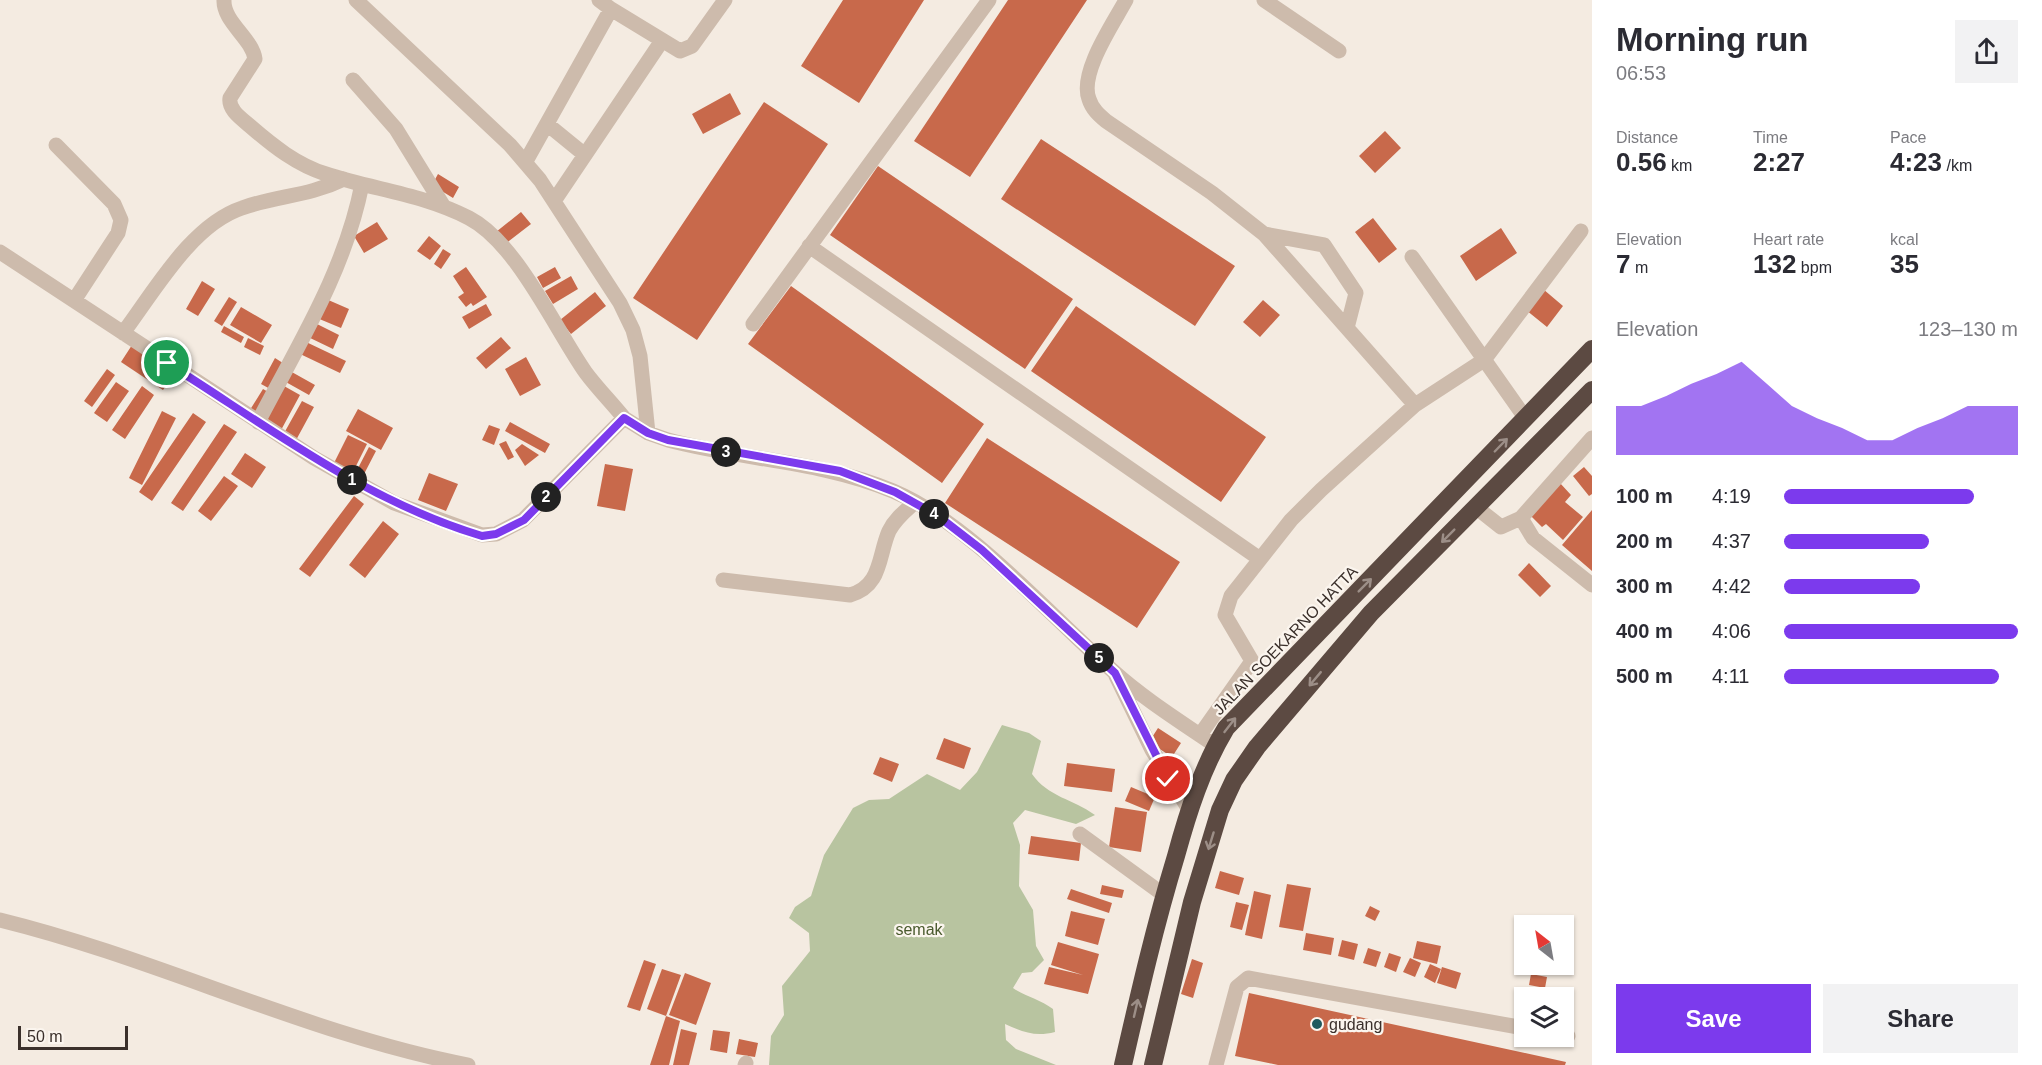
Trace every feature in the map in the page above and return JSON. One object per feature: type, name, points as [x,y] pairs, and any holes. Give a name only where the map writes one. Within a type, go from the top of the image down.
[{"type":"highway","name":"JALAN SOEKARNO HATTA","points":[[1123,1065],[1164,895],[1190,811],[1216,746],[1242,710],[1592,349]]},
{"type":"highway","points":[[1153,1065],[1192,902],[1220,810],[1234,780],[1257,747],[1371,613],[1592,390]]},
{"type":"street","points":[[224,0],[226,10],[252,50],[255,60],[230,98],[229,102],[235,113],[280,151],[325,174],[394,190],[444,207],[471,219],[488,231],[505,249],[587,374],[624,418],[648,433],[691,446],[840,471],[895,492],[938,516],[982,550],[1115,673],[1216,746]]},
{"type":"street","points":[[356,0],[526,161],[554,201],[620,303],[633,330],[640,356],[648,433]]},
{"type":"street","points":[[526,161],[547,124],[605,4],[661,42],[680,51],[692,46],[725,0]]},
{"type":"street","points":[[753,324],[989,0]]},
{"type":"street","points":[[1126,0],[1091,67],[1086,83],[1088,98],[1094,110],[1106,121],[1221,200],[1264,234],[1415,405]]},
{"type":"street","points":[[1263,0],[1339,51]]},
{"type":"street","points":[[554,201],[661,42]]},
{"type":"street","points":[[353,80],[396,129],[444,207]]},
{"type":"street","points":[[547,124],[585,155]]},
{"type":"street","points":[[56,145],[114,204],[121,220],[118,232],[75,299]]},
{"type":"street","points":[[123,333],[191,243],[222,216],[243,207],[320,191],[344,179]]},
{"type":"street","points":[[258,422],[332,281],[354,225],[362,184]]},
{"type":"street","points":[[1200,735],[1252,661],[1249,652],[1225,615],[1231,596],[1291,520],[1321,490],[1415,405],[1484,360],[1581,231]]},
{"type":"street","points":[[1264,234],[1312,241],[1327,248],[1356,293],[1347,328]]},
{"type":"street","points":[[809,246],[1260,559]]},
{"type":"street","points":[[0,252],[75,299],[314,458],[394,503],[482,536],[496,534],[524,520],[624,418]]},
{"type":"street","points":[[1412,257],[1526,419]]},
{"type":"street","points":[[1477,508],[1501,527],[1521,518],[1592,438]]},
{"type":"street","points":[[723,580],[850,595],[859,592],[873,580],[894,522],[914,503]]},
{"type":"street","points":[[1521,518],[1533,538],[1592,585]]},
{"type":"street","points":[[1115,673],[1152,750],[1190,811]]},
{"type":"street","points":[[1080,834],[1164,895]]},
{"type":"street","points":[[0,920],[140,963],[213,990],[398,1050],[468,1065]]},
{"type":"street","points":[[1216,1065],[1237,987],[1248,978],[1514,1026]]},
{"type":"green space","name":"semak","points":[[1002,725],[1029,733],[1041,741],[1032,774],[1038,782],[1053,793],[1095,815],[1076,824],[1025,810],[1013,823],[1020,845],[1019,886],[1033,910],[1036,946],[1044,960],[1032,972],[1022,973],[1013,988],[1053,1009],[1055,1032],[1029,1033],[1005,1024],[1006,1040],[1016,1049],[1056,1065],[769,1065],[771,1036],[784,1015],[782,986],[810,951],[809,933],[789,918],[795,907],[811,896],[824,855],[853,808],[869,800],[889,799],[927,774],[960,790],[977,772]]},
{"type":"building","points":[[843,0],[924,0],[859,103],[801,66]]},
{"type":"building","points":[[1008,0],[1087,0],[970,177],[914,141]]},
{"type":"building","points":[[730,93],[741,114],[703,134],[692,114]]},
{"type":"building","points":[[764,102],[828,144],[697,340],[633,298]]},
{"type":"building","points":[[1385,131],[1401,148],[1375,173],[1359,156]]},
{"type":"building","points":[[1041,139],[1235,266],[1195,326],[1001,199]]},
{"type":"building","points":[[878,166],[1073,299],[1025,369],[830,235]]},
{"type":"building","points":[[438,174],[459,187],[453,198],[432,185]]},
{"type":"building","points":[[521,212],[531,224],[505,244],[496,232]]},
{"type":"building","points":[[1373,218],[1397,249],[1379,263],[1355,232]]},
{"type":"building","points":[[377,222],[388,239],[364,253],[354,236]]},
{"type":"building","points":[[1501,228],[1517,253],[1476,281],[1460,256]]},
{"type":"building","points":[[429,236],[441,246],[430,260],[417,251]]},
{"type":"building","points":[[443,249],[451,254],[441,269],[434,264]]},
{"type":"building","points":[[466,267],[487,297],[473,306],[471,303],[466,307],[458,297],[464,293],[453,276]]},
{"type":"building","points":[[555,267],[561,278],[543,288],[537,277]]},
{"type":"building","points":[[571,276],[578,289],[553,304],[545,291]]},
{"type":"building","points":[[202,281],[215,289],[198,316],[186,309]]},
{"type":"building","points":[[791,286],[984,424],[942,483],[748,344]]},
{"type":"building","points":[[1543,289],[1563,306],[1547,327],[1526,310]]},
{"type":"building","points":[[595,292],[606,306],[571,334],[560,320]]},
{"type":"building","points":[[229,297],[237,302],[222,326],[214,321]]},
{"type":"building","points":[[326,299],[349,309],[341,328],[317,318]]},
{"type":"building","points":[[1263,300],[1280,315],[1260,337],[1243,322]]},
{"type":"building","points":[[486,304],[492,315],[469,329],[462,317]]},
{"type":"building","points":[[1076,306],[1266,437],[1221,502],[1031,371]]},
{"type":"building","points":[[241,307],[272,325],[261,343],[230,325]]},
{"type":"building","points":[[313,322],[339,335],[333,349],[306,336]]},
{"type":"building","points":[[224,326],[244,337],[241,343],[221,332]]},
{"type":"building","points":[[501,337],[511,348],[486,369],[476,358]]},
{"type":"building","points":[[248,338],[264,346],[260,355],[244,347]]},
{"type":"building","points":[[304,341],[346,361],[340,373],[298,353]]},
{"type":"building","points":[[132,345],[174,374],[163,390],[121,362]]},
{"type":"building","points":[[526,357],[541,385],[520,396],[505,369]]},
{"type":"building","points":[[275,358],[286,365],[272,390],[261,384]]},
{"type":"building","points":[[107,369],[115,375],[92,407],[84,401]]},
{"type":"building","points":[[290,371],[315,385],[309,395],[284,381]]},
{"type":"building","points":[[116,382],[129,391],[107,422],[94,413]]},
{"type":"building","points":[[142,386],[154,395],[125,439],[112,430]]},
{"type":"building","points":[[284,386],[300,395],[280,432],[264,423]]},
{"type":"building","points":[[263,389],[270,393],[255,417],[248,413]]},
{"type":"building","points":[[302,401],[314,407],[295,442],[283,435]]},
{"type":"building","points":[[358,409],[393,428],[381,450],[346,431]]},
{"type":"building","points":[[162,411],[176,418],[142,485],[129,478]]},
{"type":"building","points":[[193,413],[206,422],[152,501],[139,492]]},
{"type":"building","points":[[510,422],[550,444],[545,453],[505,431]]},
{"type":"building","points":[[224,424],[237,432],[183,511],[171,503]]},
{"type":"building","points":[[489,425],[500,429],[494,445],[482,440]]},
{"type":"building","points":[[348,435],[367,444],[353,472],[334,463]]},
{"type":"building","points":[[987,438],[1180,562],[1137,628],[945,503]]},
{"type":"building","points":[[506,441],[514,457],[508,460],[499,444]]},
{"type":"building","points":[[522,444],[539,455],[525,466],[515,450]]},
{"type":"building","points":[[369,447],[376,451],[363,476],[356,472]]},
{"type":"building","points":[[245,453],[266,467],[252,488],[231,474]]},
{"type":"building","points":[[605,464],[633,469],[625,511],[597,506]]},
{"type":"building","points":[[1584,467],[1592,476],[1592,494],[1589,496],[1573,476]]},
{"type":"building","points":[[429,473],[458,484],[446,511],[418,500]]},
{"type":"building","points":[[224,476],[238,486],[211,521],[198,511]]},
{"type":"building","points":[[1560,483],[1571,495],[1565,502],[1583,517],[1563,540],[1546,524],[1542,527],[1530,515]]},
{"type":"building","points":[[354,496],[364,504],[310,577],[299,569]]},
{"type":"building","points":[[1592,510],[1592,571],[1562,545]]},
{"type":"building","points":[[383,521],[399,534],[365,578],[349,565]]},
{"type":"building","points":[[1529,563],[1551,586],[1540,597],[1518,575]]},
{"type":"building","points":[[1158,728],[1181,743],[1172,757],[1149,742]]},
{"type":"building","points":[[944,738],[971,748],[964,769],[936,759]]},
{"type":"building","points":[[880,757],[899,764],[892,782],[873,774]]},
{"type":"building","points":[[1067,763],[1115,769],[1112,792],[1064,786]]},
{"type":"building","points":[[1131,787],[1155,797],[1149,811],[1125,801]]},
{"type":"building","points":[[1115,807],[1147,812],[1141,852],[1109,847]]},
{"type":"building","points":[[1031,836],[1081,843],[1079,861],[1028,854]]},
{"type":"building","points":[[1220,871],[1244,878],[1239,895],[1215,888]]},
{"type":"building","points":[[1287,884],[1311,888],[1303,931],[1279,927]]},
{"type":"building","points":[[1102,885],[1124,890],[1122,898],[1100,894]]},
{"type":"building","points":[[1071,889],[1112,903],[1109,913],[1067,899]]},
{"type":"building","points":[[1254,891],[1271,895],[1262,939],[1245,935]]},
{"type":"building","points":[[1236,902],[1249,905],[1242,930],[1230,927]]},
{"type":"building","points":[[1370,906],[1380,911],[1375,921],[1365,916]]},
{"type":"building","points":[[1071,911],[1105,919],[1098,945],[1065,936]]},
{"type":"building","points":[[1306,933],[1334,938],[1331,955],[1303,950]]},
{"type":"building","points":[[1342,940],[1358,944],[1354,960],[1338,956]]},
{"type":"building","points":[[1417,941],[1441,946],[1437,964],[1413,958]]},
{"type":"building","points":[[1058,942],[1099,954],[1088,994],[1044,984],[1049,967],[1083,975],[1051,965]]},
{"type":"building","points":[[1368,948],[1381,952],[1376,967],[1363,963]]},
{"type":"building","points":[[1389,953],[1401,957],[1396,972],[1384,967]]},
{"type":"building","points":[[1410,958],[1421,963],[1415,977],[1403,972]]},
{"type":"building","points":[[1192,959],[1203,963],[1193,998],[1181,994]]},
{"type":"building","points":[[644,960],[656,964],[640,1011],[627,1007]]},
{"type":"building","points":[[1430,964],[1441,969],[1435,983],[1424,977]]},
{"type":"building","points":[[1442,967],[1461,973],[1456,989],[1437,983]]},
{"type":"building","points":[[662,969],[681,975],[666,1016],[647,1009]]},
{"type":"building","points":[[685,973],[711,983],[696,1025],[669,1015]]},
{"type":"building","points":[[1531,975],[1547,977],[1545,987],[1529,985]]},
{"type":"building","name":"gudang","points":[[1249,993],[1566,1062],[1565,1065],[1278,1065],[1235,1056]]},
{"type":"building","points":[[666,1016],[680,1021],[669,1065],[650,1065]]},
{"type":"building","points":[[681,1029],[697,1033],[689,1065],[673,1065]]},
{"type":"building","points":[[713,1030],[730,1032],[727,1053],[710,1050]]},
{"type":"building","points":[[739,1039],[758,1043],[755,1057],[736,1054]]},
{"type":"place","name":"gudang","points":[[1317,1024]]},
{"type":"route","points":[[167,363],[314,458],[394,503],[482,536],[496,534],[524,520],[624,418],[648,433],[668,440],[691,446],[840,471],[895,492],[938,516],[982,550],[1115,673],[1168,779]]}]
